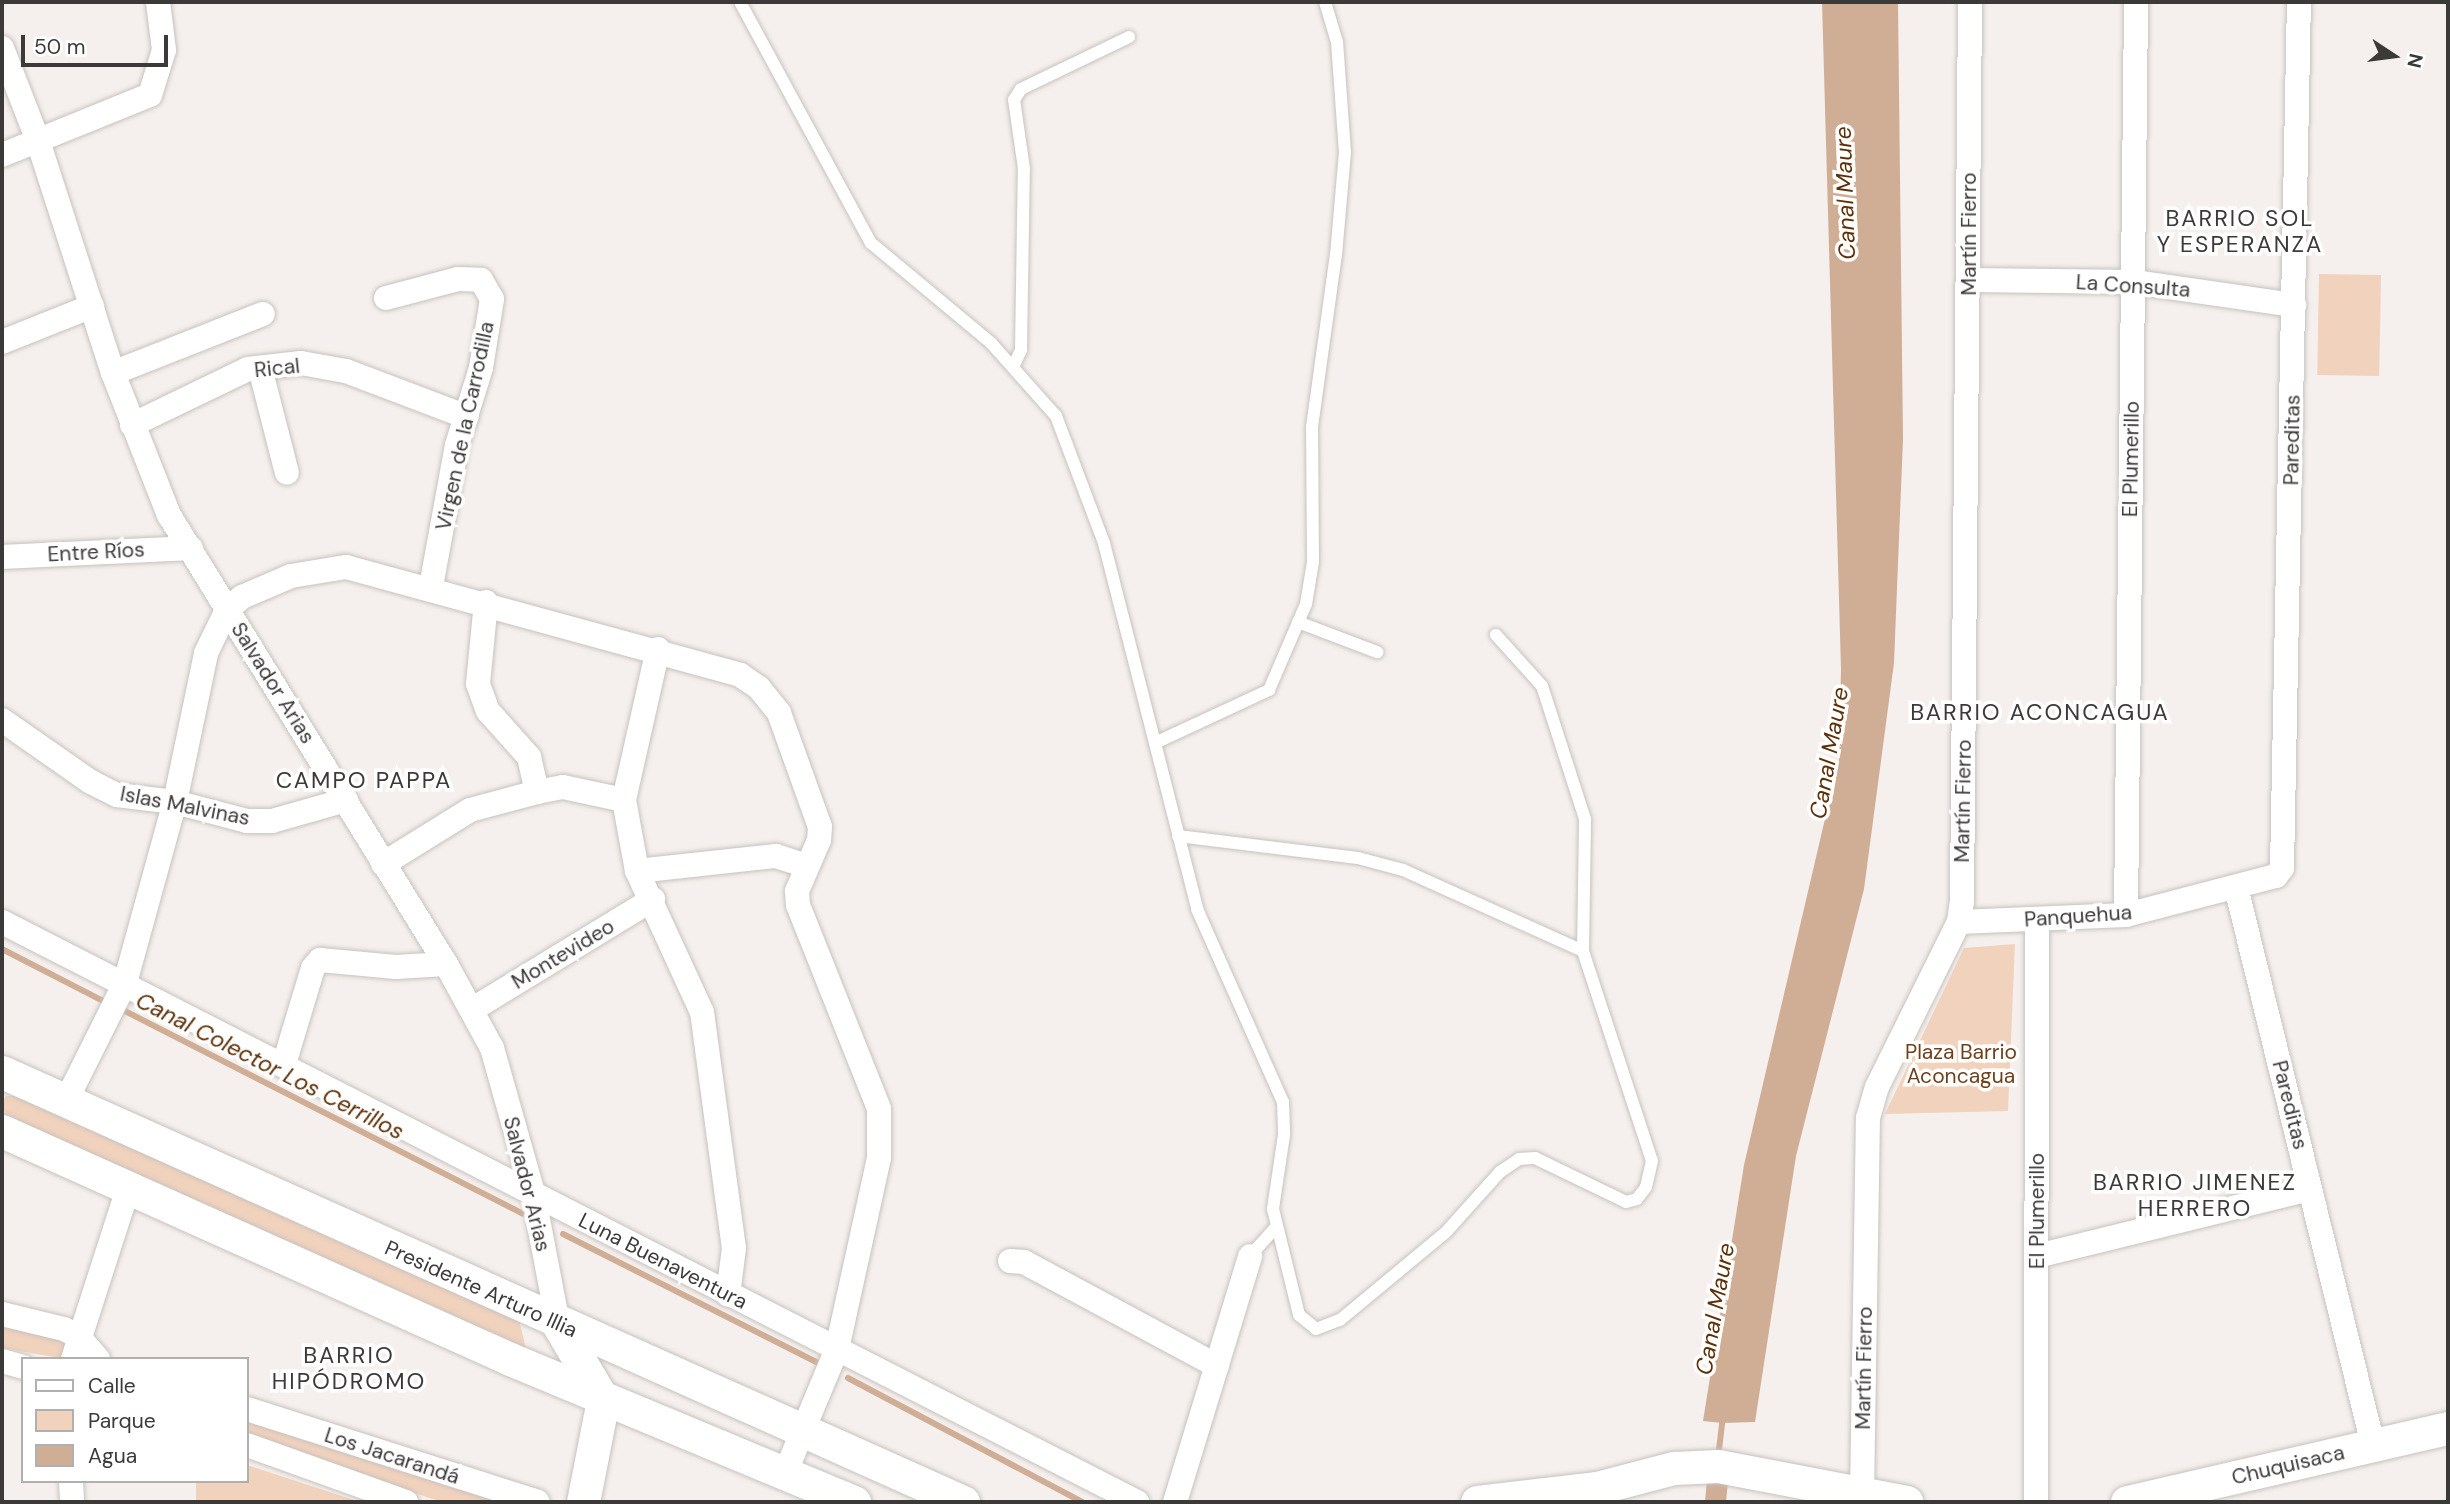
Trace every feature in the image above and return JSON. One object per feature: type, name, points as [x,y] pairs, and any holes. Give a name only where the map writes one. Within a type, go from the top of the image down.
[{"type":"street","points":[[2,155],[150,96],[164,50],[158,2]]},
{"type":"street","name":"Martín Fierro","points":[[1862,1496],[1868,1118],[1877,1087],[1959,922],[1970,280],[1970,2]]},
{"type":"street","name":"El Plumerillo","points":[[2126,915],[2136,2]]},
{"type":"street","name":"Pareditas","points":[[2276,876],[2285,855],[2299,2]]},
{"type":"street","name":"Salvador Arias","points":[[2,48],[38,141],[113,373],[169,514],[446,964],[492,1048],[533,1193],[544,1318],[603,1400]]},
{"type":"street","name":"Virgen de la Carrodilla","points":[[386,298],[458,279],[481,280],[492,299],[481,368],[467,416],[431,587]]},
{"type":"street","name":"La Consulta","points":[[1970,280],[2134,282],[2294,305]]},
{"type":"street","points":[[2,342],[92,306]]},
{"type":"street","points":[[113,373],[263,314]]},
{"type":"street","name":"Rical","points":[[132,425],[248,369],[301,363],[346,371],[467,416]]},
{"type":"street","points":[[260,368],[287,473]]},
{"type":"street","name":"Entre Ríos","points":[[2,556],[191,548]]},
{"type":"street","points":[[66,1101],[123,987],[176,802],[206,653],[227,610],[242,597],[291,576],[346,567],[431,587],[658,649],[740,675],[759,688],[779,713],[820,827],[820,840],[806,866],[798,905],[879,1109],[879,1158],[837,1349],[784,1476]]},
{"type":"street","points":[[486,602],[478,684],[488,711],[529,757],[537,792]]},
{"type":"street","points":[[658,649],[624,800],[637,871],[653,899],[702,1012],[709,1046],[734,1248],[728,1295]]},
{"type":"street","name":"Islas Malvinas","points":[[2,720],[90,782],[117,795],[176,802],[247,821],[272,821],[346,800]]},
{"type":"street","points":[[383,864],[470,810],[537,792],[563,787],[624,800]]},
{"type":"street","points":[[637,871],[776,856],[806,866]]},
{"type":"street","name":"Panquehua","points":[[1959,922],[2126,915],[2276,876]]},
{"type":"street","name":"Pareditas","points":[[2236,887],[2373,1446]]},
{"type":"street","name":"Montevideo","points":[[473,1009],[653,899]]},
{"type":"street","name":"El Plumerillo","points":[[2036,919],[2036,1502]]},
{"type":"street","name":"Luna Buenaventura","points":[[2,922],[123,987],[284,1064],[728,1295],[1137,1502]]},
{"type":"street","points":[[284,1064],[313,968],[320,960],[396,967],[446,964]]},
{"type":"street","name":"Presidente Arturo Illia","points":[[2,1072],[802,1434],[963,1502]]},
{"type":"street","points":[[2,1131],[603,1400],[784,1476],[854,1502]]},
{"type":"street","points":[[76,1348],[128,1189]]},
{"type":"street","points":[[2036,1256],[2310,1189]]},
{"type":"street","points":[[1175,1502],[1250,1256]]},
{"type":"street","points":[[1010,1261],[1024,1262],[1217,1366]]},
{"type":"street","points":[[2,1314],[94,1357]]},
{"type":"street","points":[[523,1365],[536,1357],[541,1344],[544,1318]]},
{"type":"street","points":[[2,1361],[21,1366]]},
{"type":"street","points":[[583,1502],[603,1400]]},
{"type":"street","name":"Los Jacarandá","points":[[248,1409],[538,1502]]},
{"type":"street","name":"Chuquisaca","points":[[2127,1502],[2448,1428]]},
{"type":"street","name":"Los Jacarandá","points":[[248,1445],[406,1502]]},
{"type":"street","points":[[1477,1502],[1597,1488],[1674,1468],[1718,1466],[1822,1495],[1862,1496],[1906,1502]]},
{"type":"street","points":[[71,1483],[72,1502]]},
{"type":"lane","points":[[740,2],[871,243],[1014,365],[1056,416],[1100,530],[1197,909],[1283,1102],[1284,1135],[1272,1209],[1299,1315],[1316,1329],[1340,1320],[1446,1232],[1500,1172],[1519,1159],[1535,1158],[1626,1202],[1637,1199],[1646,1187],[1651,1161],[1583,951],[1586,819],[1542,686],[1496,635]]},
{"type":"lane","points":[[1155,743],[1269,690],[1298,622],[1313,562],[1312,427],[1335,268],[1345,153],[1337,42],[1325,2]]},
{"type":"lane","points":[[1014,365],[1021,350],[1024,169],[1013,119],[1014,100],[1021,89],[1129,37]]},
{"type":"lane","points":[[1298,622],[1377,652]]},
{"type":"lane","points":[[1178,836],[1358,858],[1403,870],[1583,951]]},
{"type":"lane","points":[[1250,1256],[1277,1226]]},
{"type":"green space","points":[[2319,274],[2381,275],[2379,376],[2317,375]]},
{"type":"green space","name":"Plaza Barrio Aconcagua","points":[[2015,944],[2008,1111],[1885,1114],[1964,948]]},
{"type":"green space","points":[[6,1096],[18,1096],[519,1320],[526,1349],[6,1118],[2,1102]]},
{"type":"green space","points":[[2,1325],[67,1342],[65,1357],[2,1348]]},
{"type":"green space","points":[[248,1420],[499,1502],[442,1502],[248,1438]]},
{"type":"green space","points":[[248,1465],[360,1502],[196,1502],[196,1483],[248,1483]]},
{"type":"water","points":[[1822,2],[1898,2],[1903,439],[1894,663],[1864,889],[1796,1156],[1755,1422],[1722,1423],[1703,1421],[1744,1165],[1839,759],[1841,669]]},
{"type":"waterway","name":"Canal Colector Los Cerrillos","points":[[2,949],[109,1004]]},
{"type":"waterway","name":"Canal Colector Los Cerrillos","points":[[119,1008],[523,1214]]},
{"type":"waterway","name":"Canal Colector Los Cerrillos","points":[[563,1234],[818,1363]]},
{"type":"waterway","name":"Canal Colector Los Cerrillos","points":[[848,1378],[1082,1502]]},
{"type":"waterway","name":"Canal Maure","points":[[1718,1458],[1723,1416]]},
{"type":"waterway","name":"Canal Maure","points":[[1715,1502],[1718,1466]]},
{"type":"district","name":"BARRIO SOL Y ESPERANZA","points":[[2240,231]]},
{"type":"district","name":"BARRIO ACONCAGUA","points":[[2040,712]]},
{"type":"district","name":"CAMPO PAPPA","points":[[364,780]]},
{"type":"district","name":"BARRIO JIMENEZ HERRERO","points":[[2195,1195]]},
{"type":"district","name":"BARRIO HIPÓDROMO","points":[[349,1368]]}]
